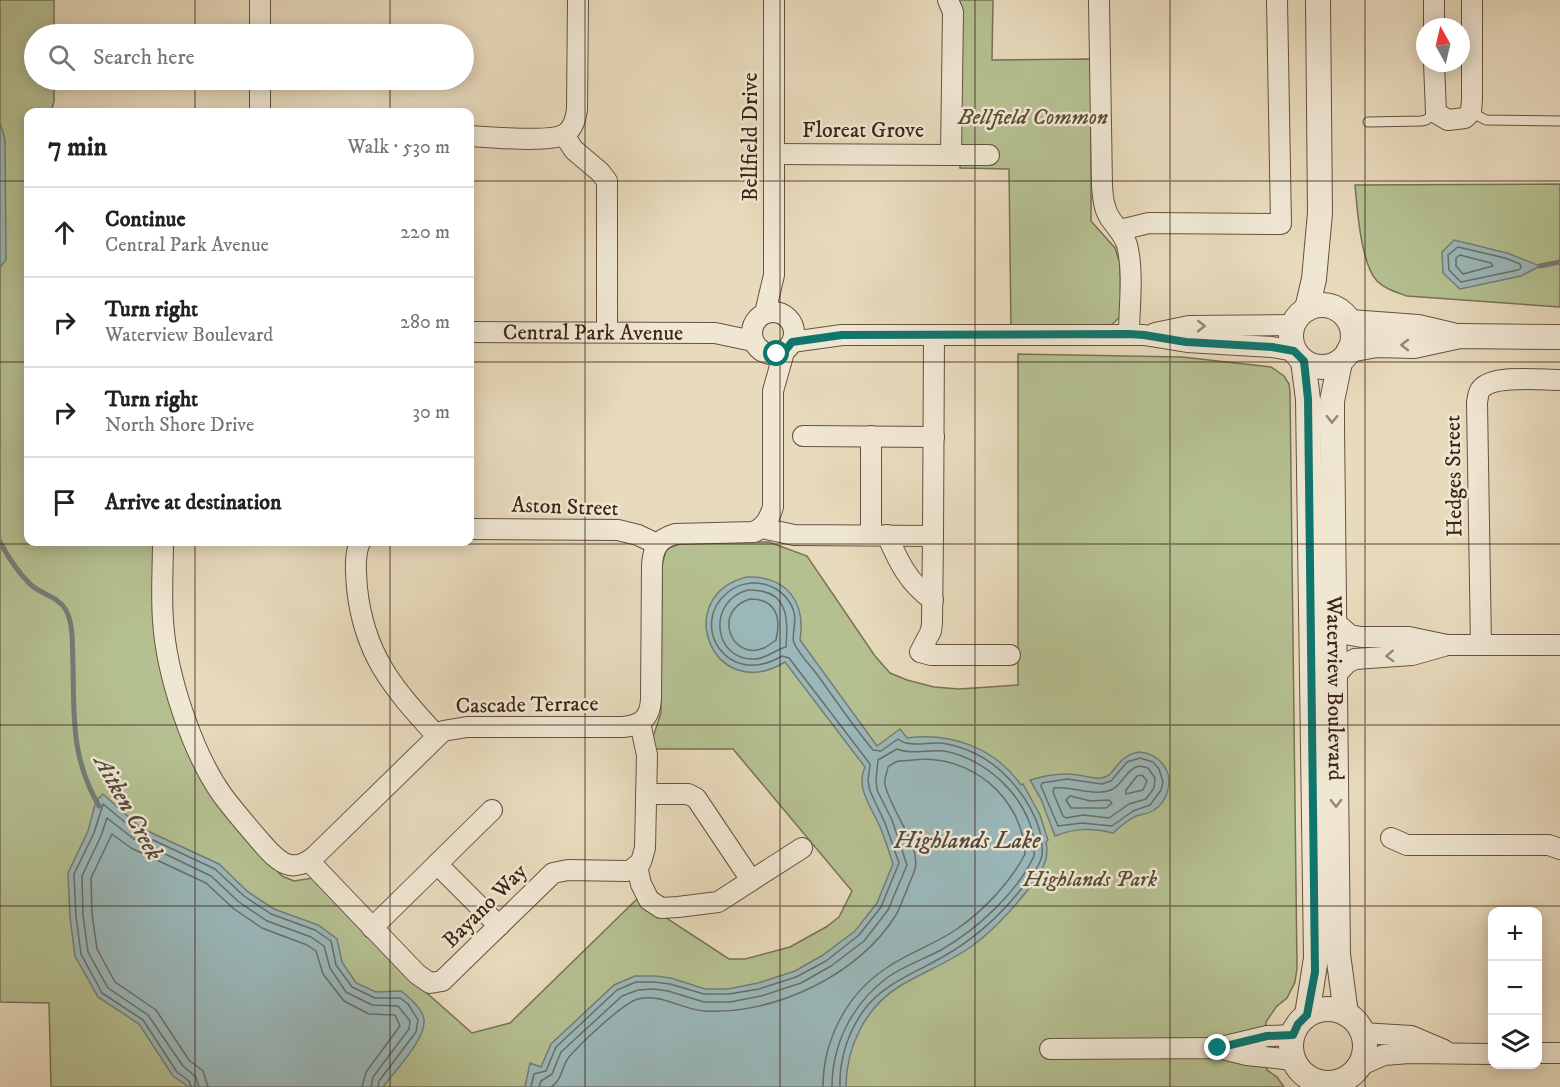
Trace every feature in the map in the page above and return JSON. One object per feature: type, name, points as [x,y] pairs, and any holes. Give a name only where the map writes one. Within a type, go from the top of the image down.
[{"type":"street","points":[[260,0],[260,24]]},
{"type":"street","points":[[474,136],[550,138],[564,135],[570,129],[576,115],[578,0]]},
{"type":"street","name":"Bellfield Drive","points":[[773,332],[774,0]]},
{"type":"street","name":"Floreat Grove","points":[[948,0],[953,12],[951,154]]},
{"type":"street","points":[[1099,0],[1102,186],[1105,208],[1127,245],[1136,335]]},
{"type":"street","points":[[1120,230],[1149,223],[1281,224],[1277,0]]},
{"type":"street","points":[[1318,0],[1320,213],[1314,279],[1290,338],[1299,356],[1312,366],[1321,367],[1331,366],[1344,356],[1377,345],[1414,346],[1460,336]]},
{"type":"street","points":[[1434,0],[1434,18]]},
{"type":"street","points":[[1434,72],[1436,113],[1442,118],[1460,120],[1466,118],[1471,112],[1472,0]]},
{"type":"street","points":[[260,90],[260,108]]},
{"type":"street","points":[[564,135],[574,150],[607,181],[607,332]]},
{"type":"street","name":"Floreat Grove","points":[[774,154],[989,155]]},
{"type":"street","points":[[1320,213],[1326,257],[1343,315],[1353,336],[1344,356]]},
{"type":"street","points":[[1300,317],[1317,305],[1327,305],[1343,315],[1460,336],[1560,337]]},
{"type":"street","name":"Central Park Avenue","points":[[1136,335],[1190,326],[1300,317]]},
{"type":"street","name":"Central Park Avenue","points":[[474,332],[1136,335],[1186,342],[1272,347],[1299,356]]},
{"type":"street","points":[[773,332],[773,507],[769,520],[762,528],[754,532],[675,534],[662,538],[653,555],[651,706],[646,719],[640,723],[647,755],[645,848],[644,857],[637,866],[644,894],[661,908],[718,902],[802,848]]},
{"type":"street","points":[[934,335],[933,600],[931,631],[920,652],[931,655],[1010,656]]},
{"type":"street","name":"Waterview Boulevard","points":[[1299,356],[1308,399],[1316,958],[1307,1015]]},
{"type":"street","name":"Waterview Boulevard","points":[[1344,356],[1332,401],[1332,426],[1338,954],[1346,1014]]},
{"type":"street","name":"Hedges Street","points":[[1481,645],[1477,402],[1480,390],[1489,383],[1502,380],[1560,380]]},
{"type":"street","points":[[803,436],[934,437]]},
{"type":"street","points":[[871,436],[879,535],[920,591],[933,600]]},
{"type":"street","points":[[762,528],[784,534],[933,536]]},
{"type":"street","name":"Aston Street","points":[[474,529],[618,530],[638,535],[657,544]]},
{"type":"street","points":[[163,546],[163,621],[166,645],[180,701],[193,738],[222,795],[270,853],[284,864],[303,864],[309,861]]},
{"type":"street","points":[[359,546],[356,556],[358,597],[370,645],[390,681],[436,736]]},
{"type":"street","points":[[1335,622],[1350,634],[1361,637],[1409,637],[1447,645],[1560,645]]},
{"type":"street","points":[[1335,676],[1347,663],[1355,659],[1412,655],[1447,645]]},
{"type":"street","name":"Cascade Terrace","points":[[309,861],[436,736],[449,729],[468,726],[623,727],[640,723]]},
{"type":"street","points":[[646,794],[688,794],[696,798],[751,880]]},
{"type":"street","points":[[372,928],[492,810]]},
{"type":"street","points":[[1390,838],[1407,845],[1549,845],[1560,849]]},
{"type":"street","name":"Bayano Way","points":[[309,861],[417,974],[426,981],[436,983],[447,978],[548,877],[557,871],[626,871],[637,866]]},
{"type":"street","points":[[437,864],[499,926]]},
{"type":"street","points":[[1353,1076],[1364,1055],[1365,1044],[1358,1025],[1346,1014],[1326,1009],[1307,1015],[1298,1024],[1291,1047],[1293,1059],[1311,1083],[1331,1083],[1353,1076],[1384,1055],[1488,1054]]},
{"type":"street","points":[[1362,1033],[1411,1036],[1454,1054]]},
{"type":"street","points":[[1218,1048],[1267,1036],[1293,1035]]},
{"type":"street","points":[[1050,1049],[1218,1048],[1293,1059]]},
{"type":"street","points":[[1542,1053],[1560,1053]]},
{"type":"lane","points":[[1471,112],[1486,120],[1560,121]]},
{"type":"lane","points":[[1368,122],[1421,122],[1436,113]]},
{"type":"green space","name":"Highlands Park","points":[[0,0],[54,0],[54,24],[24,24],[24,90],[54,90],[54,101],[52,108],[24,108],[24,546],[155,546],[160,648],[238,827],[282,876],[294,881],[313,878],[420,987],[472,1033],[510,1023],[640,896],[657,912],[729,959],[745,959],[790,947],[826,927],[839,917],[852,891],[733,749],[655,749],[653,737],[661,713],[662,565],[666,551],[671,547],[686,542],[769,542],[807,556],[875,656],[890,673],[934,687],[959,689],[1018,685],[1018,354],[1182,357],[1271,367],[1284,376],[1289,384],[1297,968],[1295,982],[1287,998],[1276,1007],[1266,1022],[1267,1070],[1277,1077],[1284,1087],[51,1087],[49,1003],[0,1002]]},
{"type":"green space","name":"Bellfield Common","points":[[951,0],[993,0],[992,60],[1091,59],[1091,221],[1115,248],[1120,263],[1121,316],[1107,329],[1011,330],[1009,169],[960,168],[961,11]]},
{"type":"green space","points":[[1560,184],[1560,307],[1407,296],[1377,281],[1367,262],[1361,236],[1355,185]]},
{"type":"water","points":[[0,123],[5,139],[6,260],[0,267]]},
{"type":"water","points":[[1454,240],[1507,253],[1540,266],[1521,276],[1460,289],[1443,273],[1442,252]]},
{"type":"water","name":"Highlands Lake","points":[[747,577],[773,581],[783,586],[791,594],[800,614],[800,640],[877,746],[900,729],[907,738],[956,740],[985,752],[1010,772],[1021,785],[1023,784],[1040,815],[1048,840],[1044,866],[1017,903],[996,926],[972,946],[900,986],[877,1005],[854,1043],[846,1087],[525,1087],[530,1063],[541,1067],[551,1044],[614,985],[635,976],[671,978],[705,989],[728,989],[758,983],[795,971],[823,955],[855,931],[877,903],[893,864],[882,832],[863,790],[862,775],[865,767],[785,662],[760,672],[738,670],[721,659],[710,643],[706,624],[710,604],[724,588]]},
{"type":"water","points":[[1139,752],[1158,759],[1168,774],[1168,791],[1159,806],[1150,812],[1136,816],[1113,833],[1084,830],[1070,831],[1055,836],[1041,799],[1030,780],[1060,774],[1106,777],[1125,758]]},
{"type":"water","points":[[103,794],[141,828],[219,864],[248,892],[274,909],[318,925],[337,939],[342,962],[356,983],[376,992],[401,991],[416,1004],[424,1020],[420,1036],[415,1046],[383,1087],[189,1087],[173,1076],[139,1024],[98,997],[75,956],[68,873],[88,831],[96,801]]},
{"type":"waterway","points":[[1540,266],[1560,262]]},
{"type":"waterway","name":"Aitken Creek","points":[[0,542],[13,564],[33,587],[63,605],[69,616],[72,636],[76,737],[83,771],[99,806]]},
{"type":"route","points":[[777,354],[784,352],[792,342],[842,335],[1129,334],[1186,342],[1272,347],[1294,351],[1304,361],[1308,384],[1315,972],[1307,1015],[1298,1024],[1293,1035],[1267,1036],[1218,1048]]}]
